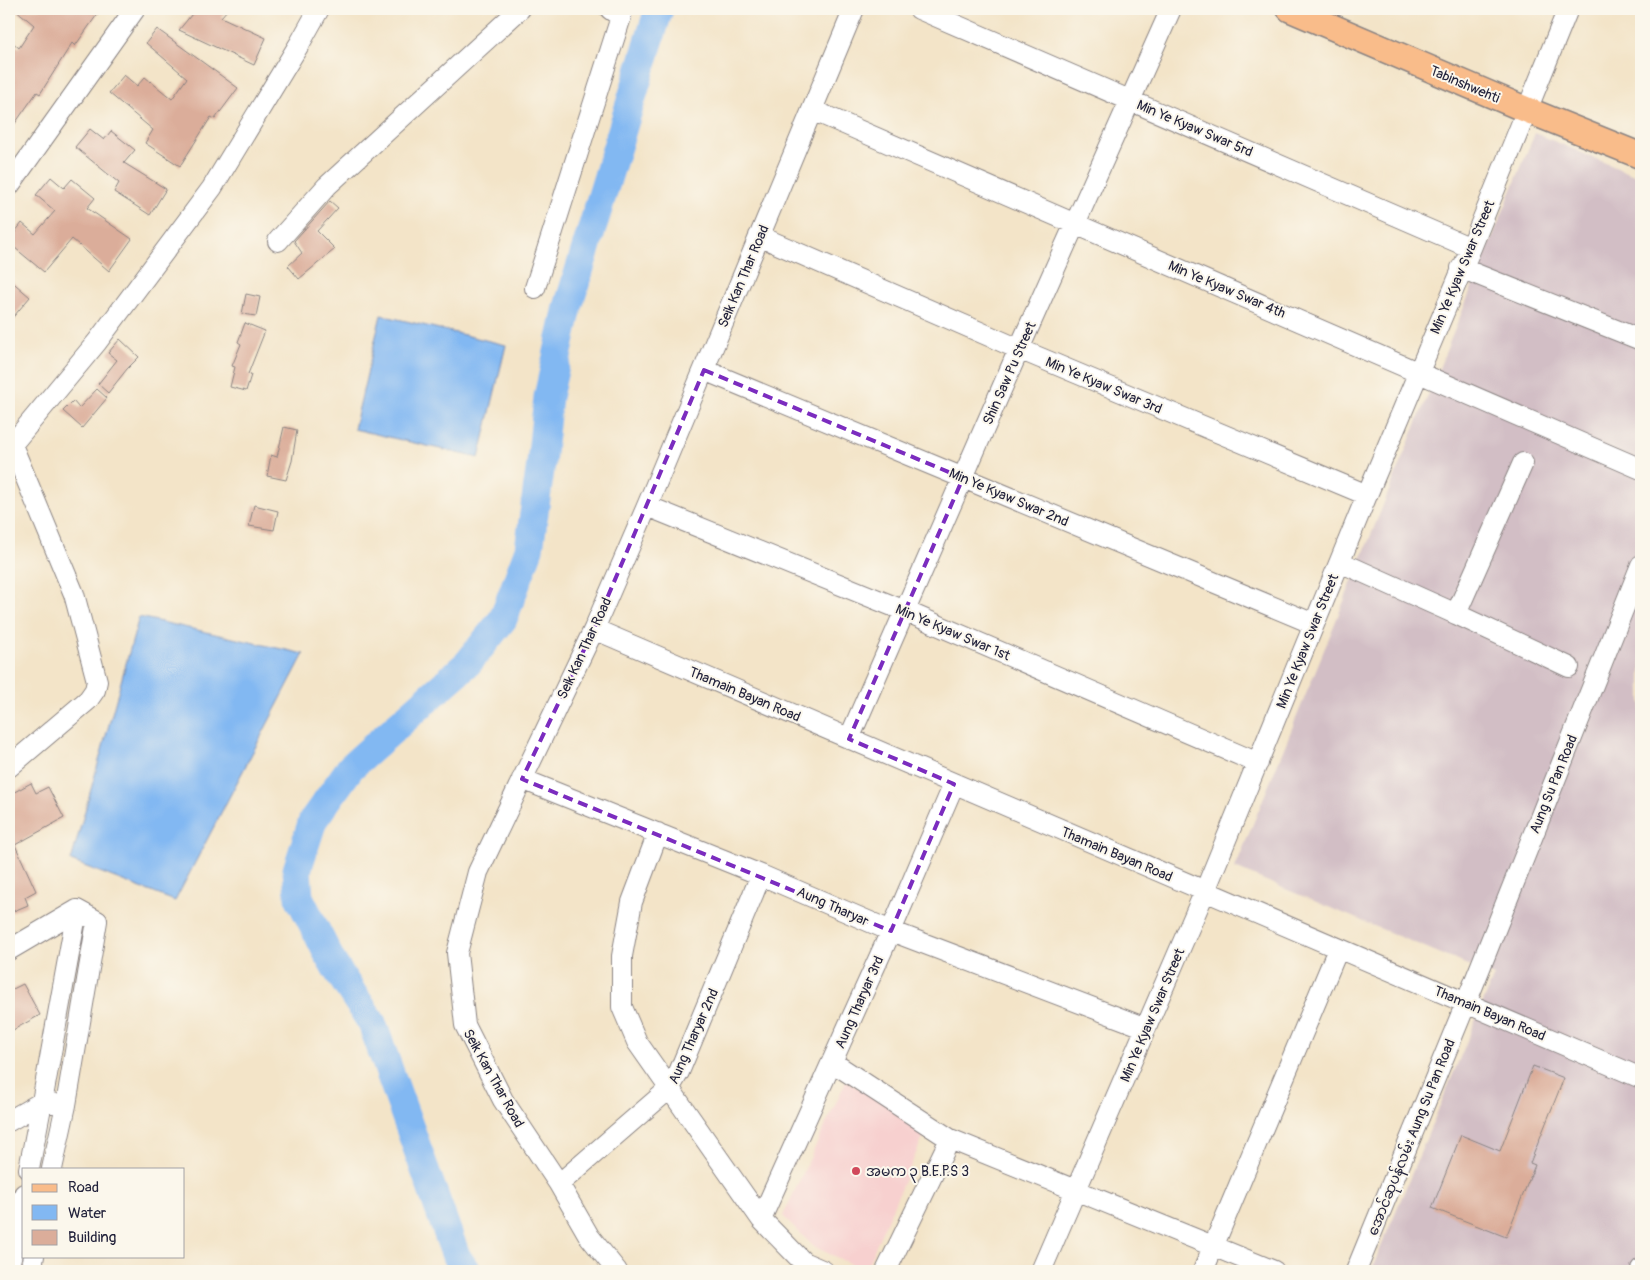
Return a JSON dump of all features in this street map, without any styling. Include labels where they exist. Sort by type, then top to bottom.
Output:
[{"type":"main road","name":"Tabinshwehti","points":[[1290,9],[1527,110],[1641,156]]},
{"type":"street","points":[[9,186],[135,9]]},
{"type":"street","points":[[9,767],[88,700],[95,690],[97,681],[74,594],[15,470],[10,445],[97,342],[212,188],[320,9]]},
{"type":"street","points":[[278,241],[327,186],[520,9]]},
{"type":"street","points":[[536,288],[621,17],[610,9]]},
{"type":"street","name":"Seik Kan Thar Road","points":[[617,1271],[589,1236],[559,1184],[503,1100],[464,1025],[457,953],[478,872],[594,629],[854,9]]},
{"type":"street","name":"Min Ye Kyaw Swar 5rd","points":[[919,9],[1470,248]]},
{"type":"street","name":"Shin Saw Pu Street","points":[[849,739],[1019,349],[1171,9]]},
{"type":"street","name":"Min Ye Kyaw Swar Street","points":[[1041,1271],[1205,891],[1568,9]]},
{"type":"street","name":"Min Ye Kyaw Swar 4th","points":[[812,110],[1641,469]]},
{"type":"street","name":"Min Ye Kyaw Swar 3rd","points":[[759,236],[1019,349],[1367,495]]},
{"type":"street","points":[[1461,268],[1641,340]]},
{"type":"street","name":"Min Ye Kyaw Swar 2nd","points":[[704,370],[1314,624]]},
{"type":"street","points":[[1456,614],[1523,463]]},
{"type":"street","name":"Min Ye Kyaw Swar 1st","points":[[647,506],[906,611],[1258,763]]},
{"type":"street","points":[[1340,562],[1569,667]]},
{"type":"street","name":"Aung Su Pan Road","points":[[1466,1003],[1641,565]]},
{"type":"street","name":"Thamain Bayan Road","points":[[594,629],[1641,1078]]},
{"type":"street","name":"Aung Tharyar","points":[[522,778],[761,875],[891,932],[1146,1028]]},
{"type":"street","name":"Aung Tharyar 3rd","points":[[760,1219],[891,932],[954,784]]},
{"type":"street","points":[[658,833],[632,902],[622,956],[622,1007],[637,1042],[760,1219],[803,1262],[824,1271]]},
{"type":"street","name":"Aung Tharyar 2nd","points":[[559,1184],[669,1089],[679,1072],[761,875]]},
{"type":"street","points":[[9,950],[77,910]]},
{"type":"street","points":[[29,1168],[77,910]]},
{"type":"street","points":[[52,1168],[66,1105],[97,921],[77,910]]},
{"type":"street","points":[[1203,1271],[1338,949]]},
{"type":"street","name":"အောင်ဆုပန်လမ်း Aung Su Pan Road","points":[[1356,1271],[1466,1003]]},
{"type":"street","points":[[832,1062],[950,1139],[1274,1271]]},
{"type":"street","points":[[9,1120],[42,1102],[66,1105]]},
{"type":"street","points":[[886,1271],[950,1139]]},
{"type":"street","points":[[9,1267],[22,1204]]},
{"type":"street","points":[[31,1271],[34,1258]]},
{"type":"highlighted area","points":[[704,370],[963,478],[849,739],[954,784],[891,931],[522,779],[594,629]]},
{"type":"shaded area","points":[[1535,133],[1641,178],[1641,1271],[1371,1271],[1494,976],[1235,868]]},
{"type":"shaded area","name":"အမက ၃ B.E.P.S 3","points":[[846,1081],[928,1126],[865,1271],[813,1246],[783,1216]]},
{"type":"water","points":[[381,315],[506,345],[479,458],[354,429]]},
{"type":"water","points":[[139,617],[304,654],[175,901],[71,861]]},
{"type":"building","points":[[15,9],[101,9],[75,46],[72,43],[40,94],[37,92],[9,132],[9,39],[19,48],[34,25]]},
{"type":"building","points":[[196,9],[228,9],[221,17],[266,38],[254,65],[179,30]]},
{"type":"building","points":[[157,29],[238,88],[215,119],[211,117],[180,166],[145,143],[153,130],[109,93],[124,75],[137,86],[145,77],[172,99],[187,78],[146,43]]},
{"type":"building","points":[[90,129],[104,140],[111,131],[135,150],[124,163],[166,189],[150,215],[114,192],[119,183],[75,147]]},
{"type":"building","points":[[51,177],[64,188],[72,179],[95,198],[87,208],[132,239],[109,271],[72,239],[44,272],[9,243],[9,240],[22,223],[35,234],[55,211],[36,195]]},
{"type":"building","points":[[330,201],[338,208],[317,231],[335,249],[299,279],[288,266],[302,253],[294,241]]},
{"type":"building","points":[[9,279],[30,297],[9,322]]},
{"type":"building","points":[[246,294],[260,297],[256,316],[242,314]]},
{"type":"building","points":[[245,323],[265,331],[248,374],[251,375],[246,391],[230,387],[235,367],[232,366],[241,344],[238,342]]},
{"type":"building","points":[[120,339],[139,357],[108,393],[98,384],[117,360],[108,353]]},
{"type":"building","points":[[97,389],[107,398],[82,428],[63,411],[73,401],[79,408]]},
{"type":"building","points":[[284,427],[297,430],[292,461],[286,480],[267,476],[271,455],[277,457]]},
{"type":"building","points":[[254,505],[278,511],[274,530],[249,526]]},
{"type":"building","points":[[31,783],[36,793],[48,787],[64,818],[15,845],[36,891],[25,897],[28,905],[9,913],[9,795]]},
{"type":"building","points":[[23,984],[40,1015],[13,1030],[9,1023],[9,991]]},
{"type":"building","points":[[1533,1066],[1564,1078],[1530,1163],[1535,1165],[1506,1237],[1432,1208],[1461,1135],[1500,1151]]},
{"type":"waterway","points":[[466,1271],[456,1256],[372,1023],[332,962],[299,897],[297,870],[313,820],[351,767],[468,663],[503,619],[529,549],[548,397],[568,307],[659,9]]},
{"type":"place","name":"အမက ၃ B.E.P.S 3","points":[[856,1171]]}]
